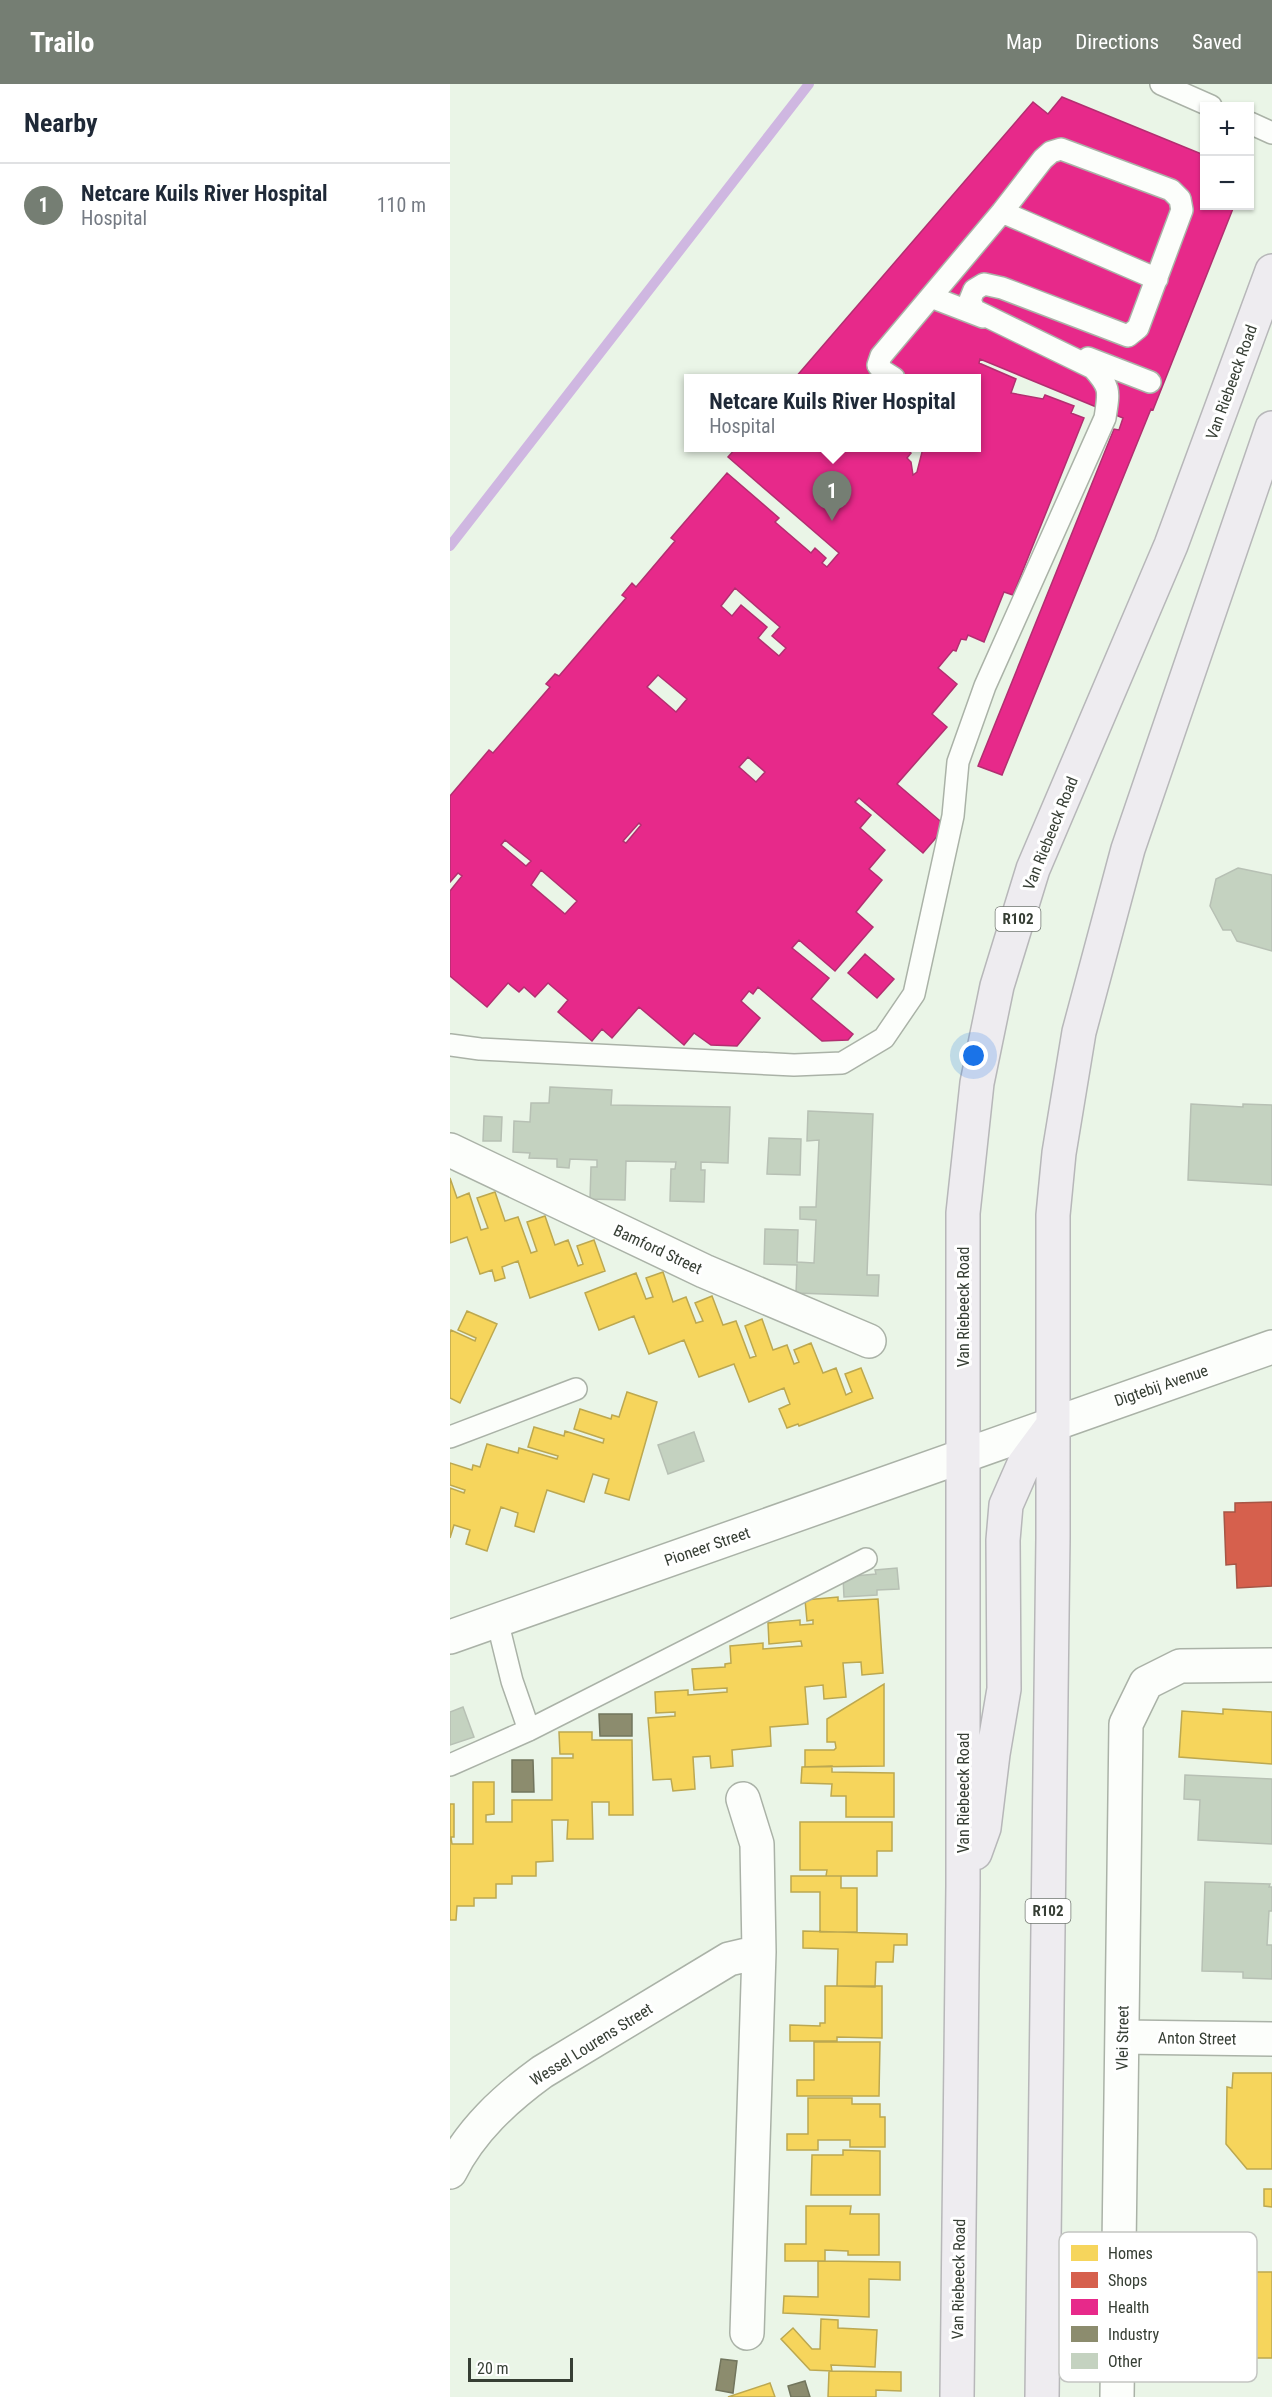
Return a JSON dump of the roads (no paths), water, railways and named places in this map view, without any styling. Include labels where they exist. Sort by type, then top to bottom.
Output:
[{"type":"main road","name":"Van Riebeeck Road","points":[[957,2397],[963,1886],[963,1213],[976,1083],[997,986],[1033,869],[1171,545],[1272,271]]},
{"type":"main road","name":"R102","points":[[1042,2397],[1053,1538],[1053,1215],[1065,1113],[1079,1032],[1128,849],[1272,428]]},
{"type":"main road","points":[[963,1886],[984,1828],[1004,1689],[1003,1540],[1006,1505],[1024,1464],[1052,1426]]},
{"type":"street","name":"Bamford Street","points":[[450,1150],[705,1271],[869,1341]]},
{"type":"street","name":"Digtebij Avenue","points":[[964,1456],[1052,1426],[1093,1408],[1272,1347]]},
{"type":"street","name":"Pioneer Street","points":[[450,1636],[964,1456]]},
{"type":"street","name":"Vlei Street","points":[[1119,2232],[1126,1724],[1146,1683],[1180,1666],[1272,1665]]},
{"type":"street","points":[[743,1799],[757,1844],[759,1952],[747,2334]]},
{"type":"street","name":"Wessel Lourens Street","points":[[450,2172],[469,2141],[490,2115],[542,2072],[729,1959],[759,1952]]},
{"type":"street","name":"Anton Street","points":[[1122,2037],[1272,2039]]},
{"type":"street","name":"Vlei Street","points":[[1117,2382],[1117,2397]]},
{"type":"lane","points":[[1161,84],[1202,102]]},
{"type":"lane","points":[[1254,125],[1272,133]]},
{"type":"lane","points":[[450,1045],[480,1049],[794,1065],[842,1063],[884,1038],[914,994],[952,816],[958,762],[986,686],[1105,418],[1109,393],[1104,380],[1093,368],[974,310],[970,300],[974,290],[984,284],[1002,288],[1128,336],[1138,328],[1157,279],[1182,210],[1180,199],[1171,190],[1061,149],[1051,152],[881,356],[878,365],[888,374]]},
{"type":"lane","points":[[1002,212],[1157,279]]},
{"type":"lane","points":[[931,297],[1150,382]]},
{"type":"lane","points":[[450,1437],[576,1389]]},
{"type":"lane","points":[[450,1765],[529,1730],[866,1559]]},
{"type":"lane","points":[[497,1620],[512,1681],[529,1730]]},
{"type":"waterway","points":[[450,546],[809,84]]},
{"type":"place","name":"Netcare Kuils River Hospital","points":[[832,521]]}]
